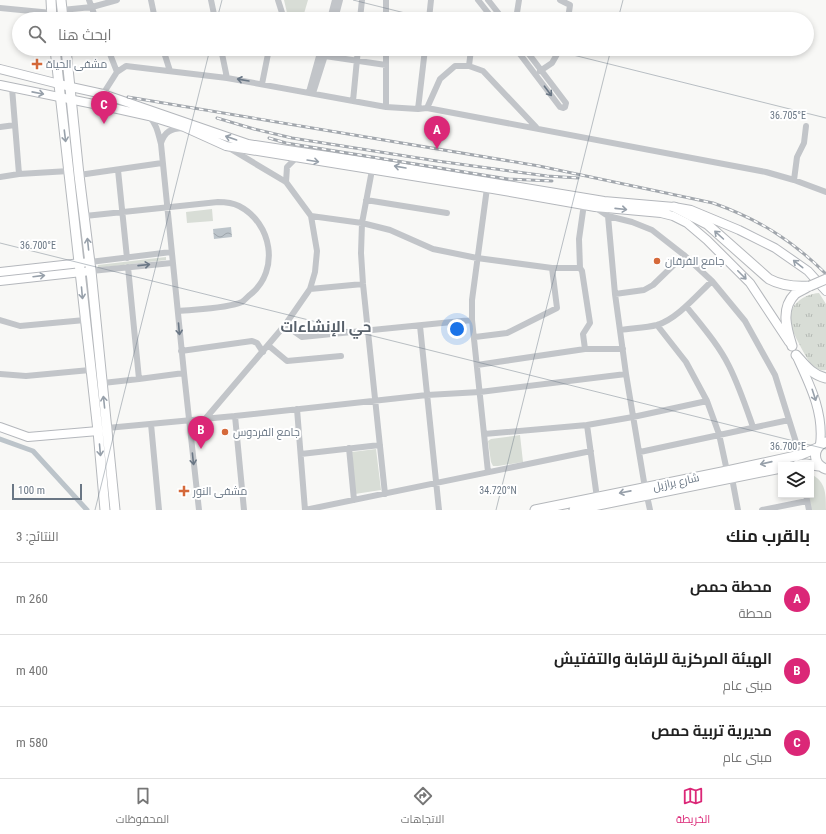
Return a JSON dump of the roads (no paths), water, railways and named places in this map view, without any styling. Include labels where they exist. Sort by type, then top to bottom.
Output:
[{"type":"highway","points":[[51,0],[52,12]]},
{"type":"highway","points":[[61,0],[63,12]]},
{"type":"highway","points":[[56,56],[98,431],[105,510]]},
{"type":"highway","points":[[67,56],[115,510]]},
{"type":"highway","points":[[674,207],[707,224],[769,279],[780,284],[810,286]]},
{"type":"highway","points":[[826,279],[795,295],[786,311],[786,319],[787,328],[794,351],[811,371],[818,376],[826,378]]},
{"type":"highway","points":[[821,445],[815,458],[824,468]]},
{"type":"highway","name":"شارع برازيل","points":[[729,475],[800,455],[821,445]]},
{"type":"highway","points":[[814,466],[824,468]]},
{"type":"highway","name":"شارع برازيل","points":[[574,510],[646,492],[729,475],[778,468]]},
{"type":"highway","name":"شارع برازيل","points":[[535,510],[600,504]]},
{"type":"main road","points":[[0,69],[103,94],[248,144],[604,201],[674,207],[691,210],[739,230],[775,248],[808,271],[826,290]]},
{"type":"main road","points":[[0,85],[149,116],[184,128],[226,146],[595,207],[661,213],[674,216],[687,223],[707,240],[750,283],[794,351],[813,391],[820,415],[821,445]]},
{"type":"main road","points":[[0,272],[90,266]]},
{"type":"main road","points":[[0,281],[80,267]]},
{"type":"main road","points":[[0,427],[28,437],[98,431]]},
{"type":"street","points":[[0,0],[0,8],[26,12]]},
{"type":"street","points":[[89,0],[94,12]]},
{"type":"street","points":[[71,12],[117,0]]},
{"type":"street","points":[[151,0],[154,12]]},
{"type":"street","points":[[211,0],[214,12]]},
{"type":"street","points":[[278,0],[282,12]]},
{"type":"street","points":[[332,12],[335,0]]},
{"type":"street","points":[[337,12],[340,0]]},
{"type":"street","points":[[361,12],[362,0]]},
{"type":"street","points":[[386,0],[386,12]]},
{"type":"street","points":[[430,12],[431,0]]},
{"type":"street","points":[[478,0],[487,12]]},
{"type":"street","points":[[488,0],[497,12]]},
{"type":"street","points":[[517,12],[519,0]]},
{"type":"street","points":[[560,0],[570,5],[569,12]]},
{"type":"street","points":[[111,56],[117,72]]},
{"type":"street","points":[[165,56],[170,71]]},
{"type":"street","points":[[222,56],[227,78]]},
{"type":"street","points":[[262,84],[268,56]]},
{"type":"street","points":[[311,92],[320,56]]},
{"type":"street","points":[[311,92],[325,56],[386,65]]},
{"type":"street","points":[[353,101],[357,56]]},
{"type":"street","points":[[386,56],[386,107]]},
{"type":"street","points":[[418,109],[424,56]]},
{"type":"street","points":[[469,66],[470,56]]},
{"type":"street","points":[[521,56],[560,107],[564,108],[566,103],[531,56]]},
{"type":"street","points":[[535,74],[552,63],[556,56]]},
{"type":"street","points":[[103,94],[117,72],[126,66],[227,78],[311,92],[386,107],[418,109],[427,108],[536,128],[766,172],[794,180],[826,192]]},
{"type":"street","points":[[427,108],[440,79],[455,66],[469,66],[483,71],[536,128]]},
{"type":"street","points":[[12,88],[19,174]]},
{"type":"street","points":[[149,116],[155,122],[161,144],[181,350],[199,510]]},
{"type":"street","points":[[0,128],[15,125]]},
{"type":"street","points":[[794,180],[797,157],[804,143],[806,126]]},
{"type":"street","points":[[161,144],[166,132],[172,129],[184,128]]},
{"type":"street","points":[[206,418],[285,325],[310,289],[315,272],[318,251],[311,216],[286,182],[226,146]]},
{"type":"street","points":[[286,182],[287,166],[296,158]]},
{"type":"street","points":[[79,175],[162,163]]},
{"type":"street","points":[[118,170],[127,258]]},
{"type":"street","points":[[372,170],[362,223],[361,253],[385,494]]},
{"type":"street","points":[[0,177],[19,174],[69,171]]},
{"type":"street","points":[[487,188],[472,300],[472,320],[488,472]]},
{"type":"street","points":[[366,200],[446,213]]},
{"type":"street","points":[[85,216],[167,206],[227,202],[247,211],[255,219],[267,239],[270,248],[270,258],[263,281],[256,290],[242,302],[228,306],[178,311]]},
{"type":"street","points":[[595,207],[608,216],[632,222],[652,230],[684,255],[712,281],[745,321],[775,375],[800,455]]},
{"type":"street","points":[[582,211],[579,239],[580,268],[583,276],[590,323],[583,334],[585,349]]},
{"type":"street","points":[[311,216],[362,223],[390,230],[433,249],[477,258],[552,268],[580,268]]},
{"type":"street","points":[[608,216],[615,294],[626,374],[650,510]]},
{"type":"street","points":[[90,266],[127,258],[171,252]]},
{"type":"street","points":[[615,294],[644,290],[653,285],[684,255]]},
{"type":"street","points":[[90,266],[128,267],[172,263]]},
{"type":"street","points":[[128,267],[139,379]]},
{"type":"street","points":[[474,337],[507,333],[558,308],[552,268]]},
{"type":"street","points":[[620,330],[657,325],[667,320],[686,306],[712,281]]},
{"type":"street","points":[[310,289],[363,284]]},
{"type":"street","points":[[686,306],[710,336],[729,366],[743,398],[753,427]]},
{"type":"street","points":[[0,320],[20,326],[85,320]]},
{"type":"street","points":[[285,325],[302,338],[472,320]]},
{"type":"street","points":[[657,325],[686,362],[707,401],[719,434],[738,510]]},
{"type":"street","points":[[420,326],[439,510]]},
{"type":"street","points":[[181,350],[252,341],[257,343],[263,352]]},
{"type":"street","points":[[268,346],[287,361],[341,356]]},
{"type":"street","points":[[477,365],[585,349],[623,349]]},
{"type":"street","points":[[0,374],[26,376],[90,370]]},
{"type":"street","points":[[102,383],[184,373]]},
{"type":"street","points":[[107,428],[427,395],[480,392],[626,374]]},
{"type":"street","points":[[484,434],[587,425],[634,417],[707,401]]},
{"type":"street","points":[[297,409],[305,510],[590,451]]},
{"type":"street","points":[[235,416],[244,510]]},
{"type":"street","points":[[640,452],[789,420]]},
{"type":"street","points":[[151,424],[159,510]]},
{"type":"street","points":[[587,425],[590,451],[600,504]]},
{"type":"street","points":[[300,454],[380,445]]},
{"type":"street","points":[[349,448],[354,500]]},
{"type":"street","points":[[762,510],[806,498],[809,510]]},
{"type":"water","points":[[231,227],[232,237],[214,239],[213,229]]},
{"type":"waterway","points":[[0,439],[33,451],[87,510]]},
{"type":"railway","points":[[128,97],[539,166],[713,203],[745,216],[774,232],[800,251],[826,274]]},
{"type":"railway","points":[[217,118],[292,138],[437,161],[547,176],[578,178]]},
{"type":"railway","points":[[269,138],[286,143],[508,179],[552,181]]},
{"type":"place","name":"مشفى الحياة","points":[[37,64]]},
{"type":"place","name":"مديرية تربية حمص","points":[[104,124]]},
{"type":"place","name":"محطة حمص","points":[[437,149]]},
{"type":"place","name":"جامع الفرقان","points":[[657,261]]},
{"type":"place","name":"جامع الفردوس","points":[[225,432]]},
{"type":"place","name":"الهيئة المركزية للرقابة والتفتيش","points":[[201,449]]},
{"type":"place","name":"مشفى النور","points":[[184,491]]},
{"type":"district","name":"حي الإنشاءات","points":[[326,327]]}]
